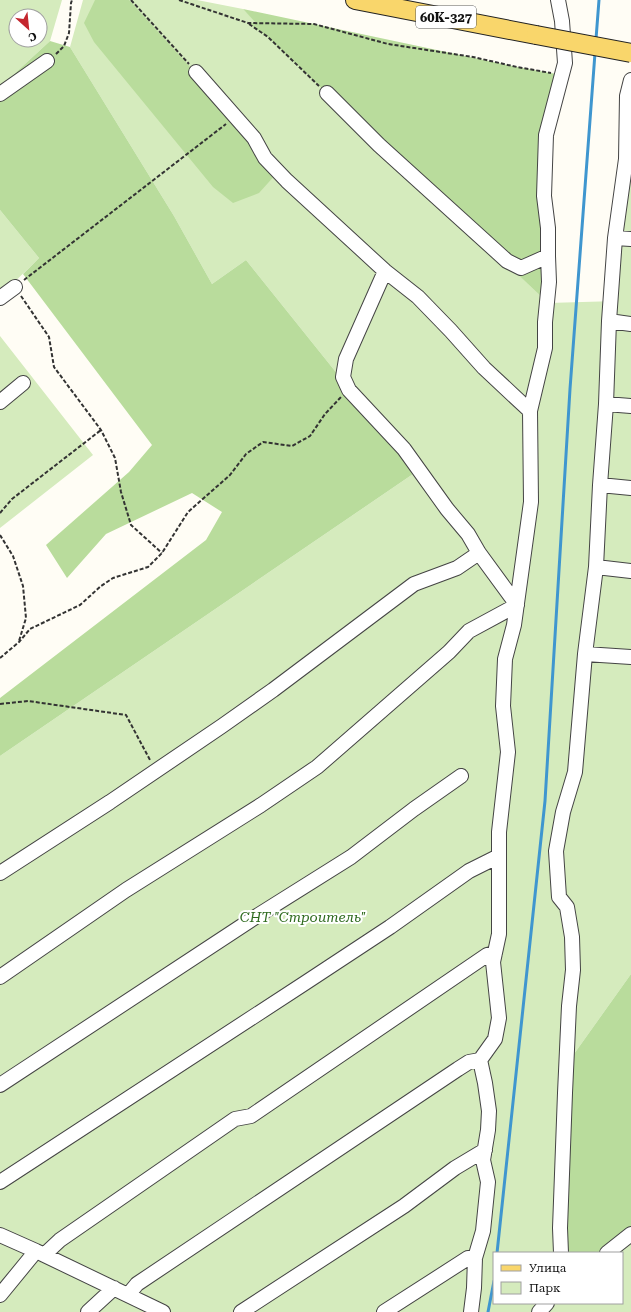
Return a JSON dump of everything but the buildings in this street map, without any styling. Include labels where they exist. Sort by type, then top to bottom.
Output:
[{"type":"main road","name":"60К-327","points":[[355,0],[631,53]]},
{"type":"lane","points":[[128,1295],[137,1284],[445,1078],[469,1062],[480,1060],[495,1039],[499,1018],[493,962],[499,934],[499,832],[508,752],[503,706],[505,659],[514,625],[532,502],[530,412],[545,348],[550,282],[548,228],[544,196],[546,135],[565,63],[562,21],[558,0]]},
{"type":"lane","points":[[0,94],[47,61]]},
{"type":"lane","points":[[196,72],[254,138],[265,158],[287,182],[385,271],[418,297],[484,368],[530,412]]},
{"type":"lane","points":[[561,1252],[560,1228],[565,1101],[573,970],[572,937],[568,907],[559,897],[556,851],[563,812],[575,772],[577,734],[585,654],[596,567],[606,404],[608,321],[615,238],[628,159],[627,96],[631,80]]},
{"type":"lane","points":[[327,94],[379,145],[507,261],[521,268],[548,256]]},
{"type":"lane","points":[[615,238],[631,239]]},
{"type":"lane","points":[[385,271],[346,359],[343,377],[349,390],[404,449],[447,509],[468,534],[479,553],[516,605]]},
{"type":"lane","points":[[0,298],[15,286]]},
{"type":"lane","points":[[608,321],[631,324]]},
{"type":"lane","points":[[0,402],[24,383]]},
{"type":"lane","points":[[606,404],[631,406]]},
{"type":"lane","points":[[600,485],[631,488]]},
{"type":"lane","points":[[0,872],[156,771],[273,690],[414,584],[458,568],[479,553]]},
{"type":"lane","points":[[596,567],[631,571]]},
{"type":"lane","points":[[0,977],[126,890],[261,805],[318,767],[449,652],[469,631],[516,605]]},
{"type":"lane","points":[[585,654],[631,657]]},
{"type":"lane","points":[[0,1085],[243,924],[350,857],[461,776]]},
{"type":"lane","points":[[0,1182],[390,927],[469,871],[499,856]]},
{"type":"lane","points":[[0,1295],[40,1253],[234,1119],[251,1116],[487,955],[495,953]]},
{"type":"lane","points":[[470,1312],[474,1288],[475,1258],[483,1230],[487,1204],[488,1182],[483,1160],[488,1111],[485,1083],[480,1060]]},
{"type":"lane","points":[[241,1312],[404,1206],[455,1168],[485,1150]]},
{"type":"lane","points":[[608,1252],[631,1234]]},
{"type":"lane","points":[[0,1235],[163,1312]]},
{"type":"lane","points":[[384,1312],[468,1258],[475,1258]]},
{"type":"lane","points":[[88,1312],[114,1288]]},
{"type":"lane","points":[[539,1312],[546,1304]]},
{"type":"path","points":[[47,61],[64,46],[69,33],[72,0]]},
{"type":"path","points":[[131,0],[196,72]]},
{"type":"path","points":[[179,0],[248,23],[268,37],[327,94]]},
{"type":"path","points":[[248,23],[314,24],[388,44],[473,57],[562,76]]},
{"type":"path","points":[[162,554],[131,525],[121,492],[115,458],[101,430],[54,367],[48,337],[15,286],[235,116]]},
{"type":"path","points":[[0,658],[19,642],[30,629],[80,605],[101,586],[114,578],[148,567],[162,554],[188,512],[230,475],[246,454],[263,442],[292,446],[310,436],[325,414],[349,390]]},
{"type":"path","points":[[0,513],[12,499],[101,430]]},
{"type":"path","points":[[0,535],[13,556],[23,586],[26,618],[19,642]]},
{"type":"path","points":[[0,704],[28,701],[126,715],[156,771]]},
{"type":"green space","points":[[0,0],[62,0],[50,41],[48,43],[48,8],[8,8],[8,48],[42,48],[0,87]]},
{"type":"green space","name":"СНТ \"Строитель\"","points":[[83,0],[197,0],[243,9],[548,303],[617,301],[631,135],[631,974],[569,1061],[557,1252],[493,1252],[493,1304],[623,1304],[623,1252],[612,1252],[631,1236],[631,1312],[0,1312],[0,756],[416,472],[246,260],[212,284],[174,216],[70,47]]},
{"type":"green space","points":[[95,0],[129,0],[253,136],[277,173],[259,193],[233,203],[213,187],[94,42],[84,23]]},
{"type":"green space","points":[[243,9],[517,67],[562,75],[551,119],[548,303],[268,37],[248,23],[256,23]]},
{"type":"green space","points":[[50,41],[70,47],[174,216],[212,284],[246,260],[416,472],[0,756],[0,698],[206,540],[222,512],[192,493],[106,534],[67,578],[46,545],[129,472],[152,445],[23,274],[39,258],[0,210],[0,87],[42,48],[48,48],[48,43]]},
{"type":"green space","points":[[0,210],[39,258],[0,296]]},
{"type":"green space","points":[[0,336],[93,455],[0,528]]},
{"type":"green space","points":[[631,974],[631,1236],[612,1252],[557,1252],[569,1061]]},
{"type":"waterway","points":[[596,39],[599,0]]},
{"type":"waterway","points":[[497,1252],[545,801],[570,389],[595,53]]},
{"type":"waterway","points":[[488,1312],[493,1286]]}]
